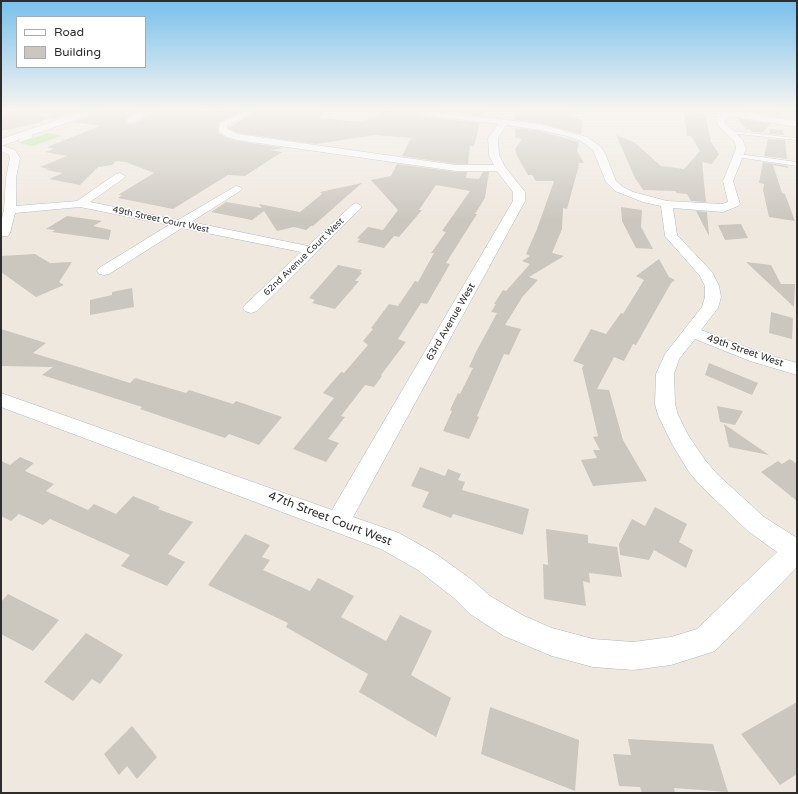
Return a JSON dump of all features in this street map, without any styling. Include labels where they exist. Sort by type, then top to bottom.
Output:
[{"type":"street","points":[[300,146],[456,168],[500,168]]},
{"type":"street","name":"63rd Avenue West","points":[[338,521],[519,201],[519,192],[500,168],[494,155],[493,146]]},
{"type":"street","points":[[594,146],[600,153],[611,182],[619,189],[637,197],[667,204],[723,208],[733,205],[733,199],[728,186],[728,181],[741,146]]},
{"type":"street","points":[[362,155],[372,147]]},
{"type":"street","points":[[1,148],[8,150],[14,155],[6,179],[10,210],[4,233]]},
{"type":"street","points":[[80,204],[120,176]]},
{"type":"street","points":[[104,272],[236,188]]},
{"type":"street","name":"49th Street Court West","points":[[10,210],[80,204],[310,250]]},
{"type":"street","points":[[667,204],[671,236],[703,270],[712,286],[713,297],[710,308],[671,358],[664,378],[665,404],[668,415],[679,439],[697,466],[723,494],[756,524],[797,552]]},
{"type":"street","name":"62nd Avenue Court West","points":[[252,308],[310,250],[356,207]]},
{"type":"street","name":"49th Street West","points":[[692,332],[756,357],[797,369]]},
{"type":"street","name":"47th Street Court West","points":[[1,400],[390,541],[427,562],[463,589],[480,605],[514,626],[552,642],[586,651],[633,656],[671,652],[705,640],[797,552]]},
{"type":"lane","points":[[738,156],[797,164]]},
{"type":"building","points":[[271,146],[284,148],[270,150],[282,152],[245,176],[228,175],[173,209],[118,198],[122,195],[118,195],[154,173],[126,162],[116,161],[112,165],[98,167],[80,185],[49,179],[63,173],[46,170],[49,169],[40,167],[67,156],[45,152],[54,149],[47,147]]},
{"type":"building","points":[[407,146],[470,146],[468,164],[456,164],[402,156]]},
{"type":"building","points":[[517,146],[578,146],[577,151],[584,163],[578,163],[579,165],[567,209],[563,208],[562,229],[552,253],[564,256],[529,277],[538,280],[523,296],[505,325],[521,329],[509,355],[504,354],[477,416],[479,417],[469,439],[443,431],[458,393],[460,394],[473,368],[469,367],[497,313],[491,312],[496,304],[494,304],[503,290],[506,291],[530,264],[522,261],[530,256],[526,254],[537,229],[554,181],[536,181],[532,175],[528,175],[517,156],[515,149]]},
{"type":"building","points":[[621,146],[639,146],[661,166],[684,169],[700,151],[697,146],[714,146],[719,154],[712,164],[702,162],[706,202],[691,201],[687,194],[677,193],[675,191],[643,190],[635,178]]},
{"type":"building","points":[[766,146],[786,146],[787,159],[764,156]]},
{"type":"building","points":[[763,162],[788,166],[788,168],[773,165],[782,193],[785,194],[795,221],[769,217],[763,190],[764,184],[759,183]]},
{"type":"building","points":[[397,164],[456,172],[467,172],[466,178],[479,179],[483,172],[489,172],[485,198],[475,214],[477,214],[446,263],[450,264],[427,304],[421,303],[398,339],[406,342],[381,375],[382,376],[374,387],[365,385],[341,416],[345,417],[328,439],[339,443],[326,462],[293,449],[334,398],[323,393],[341,372],[344,373],[368,345],[363,341],[373,329],[371,328],[389,304],[398,306],[415,281],[418,282],[434,253],[431,253],[446,232],[442,231],[470,191],[436,185],[419,210],[422,210],[399,237],[394,236],[384,248],[357,242],[360,239],[357,238],[368,227],[383,230],[398,210],[371,180],[391,176]]},
{"type":"building","points":[[362,183],[313,226],[306,230],[294,227],[277,231],[264,211],[252,220],[211,212],[226,202],[262,208],[259,204],[300,212],[322,194],[320,192]]},
{"type":"building","points":[[621,207],[642,210],[641,227],[653,249],[636,248],[622,221]]},
{"type":"building","points":[[696,211],[707,212],[709,236]]},
{"type":"building","points":[[67,216],[102,221],[93,226],[111,230],[109,240],[52,232],[55,230],[46,229]]},
{"type":"building","points":[[741,224],[748,238],[725,240],[718,225]]},
{"type":"building","points":[[35,254],[50,263],[72,262],[59,282],[64,285],[36,297],[1,272],[1,256]]},
{"type":"building","points":[[659,259],[669,277],[675,280],[671,283],[636,345],[633,344],[624,361],[614,357],[597,389],[609,390],[623,440],[647,481],[593,486],[581,460],[597,458],[593,450],[600,450],[593,437],[598,436],[582,368],[584,365],[573,361],[591,329],[606,334],[621,313],[623,314],[644,280],[636,276]]},
{"type":"building","points":[[746,262],[771,265],[781,284],[795,284],[794,307]]},
{"type":"building","points":[[338,265],[362,270],[360,272],[362,273],[355,281],[359,281],[335,309],[312,303],[315,300],[309,298]]},
{"type":"building","points":[[132,288],[134,307],[90,315],[90,300],[112,295],[112,292]]},
{"type":"building","points":[[771,312],[793,318],[792,339],[769,333]]},
{"type":"building","points":[[1,329],[46,343],[33,353],[130,383],[135,378],[186,393],[189,390],[233,404],[236,401],[282,417],[259,445],[229,434],[225,438],[140,409],[142,407],[42,375],[53,367],[1,366]]},
{"type":"building","points":[[709,363],[758,383],[752,395],[705,375]]},
{"type":"building","points":[[717,406],[743,411],[735,425],[720,422]]},
{"type":"building","points":[[724,424],[769,455],[729,447]]},
{"type":"building","points":[[20,457],[34,463],[25,471],[54,484],[46,491],[88,510],[94,504],[116,514],[133,496],[160,507],[158,509],[193,522],[168,554],[185,562],[167,586],[121,566],[130,555],[50,519],[43,525],[19,514],[11,521],[1,516],[1,461],[10,465]]},
{"type":"building","points":[[790,459],[797,464],[797,501],[761,472],[778,461],[782,464]]},
{"type":"building","points":[[420,467],[445,476],[448,469],[461,474],[458,480],[465,482],[462,490],[529,509],[523,535],[453,514],[451,518],[422,507],[429,492],[411,486]]},
{"type":"building","points":[[655,507],[687,524],[679,542],[693,550],[686,568],[654,550],[649,560],[620,555],[619,544],[632,519],[645,526]]},
{"type":"building","points":[[546,529],[588,535],[588,543],[617,547],[622,577],[589,573],[590,583],[583,581],[586,606],[544,599],[543,564],[548,565]]},
{"type":"building","points":[[245,534],[270,545],[262,557],[270,560],[263,570],[310,591],[318,578],[354,596],[341,617],[386,641],[400,615],[432,631],[411,675],[451,698],[436,737],[359,692],[368,674],[286,627],[288,623],[208,585]]},
{"type":"building","points":[[8,594],[59,620],[33,651],[1,634],[1,602]]},
{"type":"building","points":[[86,633],[123,655],[100,684],[92,679],[73,701],[44,682]]},
{"type":"building","points":[[797,702],[797,774],[780,785],[741,734]]},
{"type":"building","points":[[490,707],[579,740],[575,791],[481,754]]},
{"type":"building","points":[[132,726],[157,757],[137,779],[127,766],[119,775],[104,754]]},
{"type":"building","points":[[628,739],[713,744],[728,792],[674,788],[675,793],[642,793],[640,787],[619,786],[613,754],[631,755]]}]
